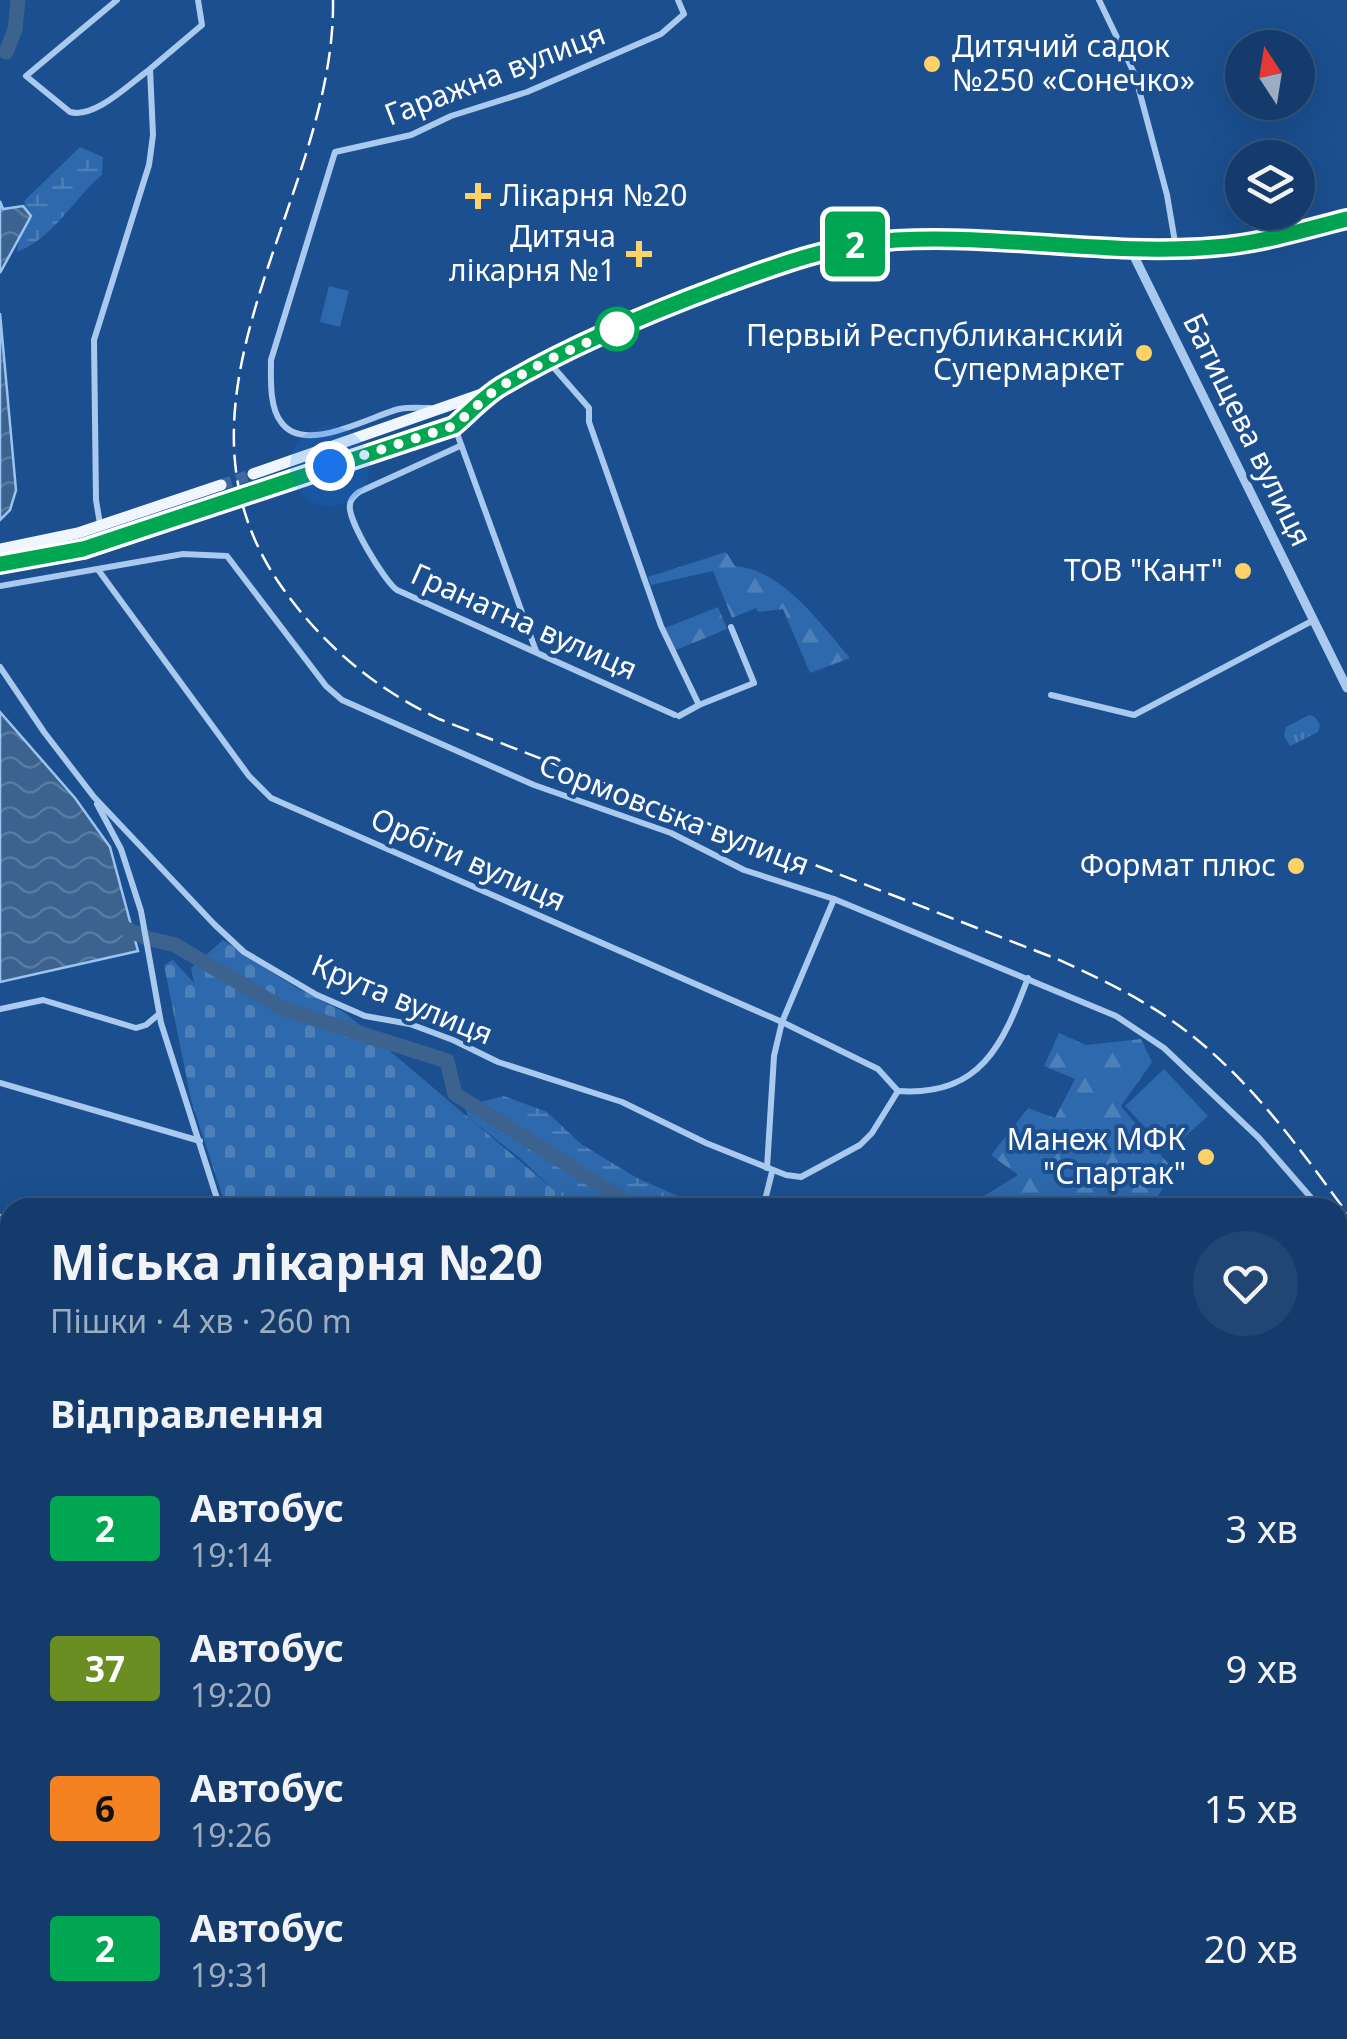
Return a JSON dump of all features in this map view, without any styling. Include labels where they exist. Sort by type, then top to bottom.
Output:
[{"type":"main road","points":[[253,474],[496,389],[548,360],[702,293],[819,252],[857,243],[980,239],[1176,248],[1244,244],[1347,219]]},
{"type":"main road","points":[[259,490],[454,426],[496,389]]},
{"type":"main road","points":[[437,431],[451,420],[447,408]]},
{"type":"main road","points":[[0,549],[43,542],[221,485]]},
{"type":"main road","points":[[0,564],[83,549],[226,500]]},
{"type":"street","points":[[117,0],[26,76],[70,112],[92,110],[150,69],[202,25],[198,0]]},
{"type":"street","name":"Гаражна вулиця","points":[[447,408],[403,408],[316,436],[299,436],[281,422],[272,394],[271,360],[335,152],[411,135],[451,116],[527,92],[661,34],[684,14],[678,0]]},
{"type":"street","points":[[1099,0],[1135,75],[1168,195],[1176,248]]},
{"type":"street","points":[[100,525],[96,500],[94,340],[150,165],[150,69]]},
{"type":"street","name":"Батищева вулиця","points":[[1130,248],[1347,688]]},
{"type":"street","points":[[548,360],[589,408],[589,422],[662,626],[699,705],[754,683],[731,627]]},
{"type":"street","points":[[454,426],[537,652]]},
{"type":"street","name":"Гранатна вулиця","points":[[460,446],[359,492],[350,505],[382,575],[392,587],[677,715],[699,705]]},
{"type":"street","name":"Сормовська вулиця","points":[[0,586],[183,554],[227,556],[326,686],[342,700],[534,785],[671,833],[744,870],[834,899],[1095,1005],[1164,1048],[1259,1138],[1311,1198]]},
{"type":"street","name":"Орбіти вулиця","points":[[99,571],[249,776],[272,798],[782,1022],[878,1070],[898,1090]]},
{"type":"street","points":[[1052,694],[1134,716],[1312,620]]},
{"type":"street","name":"Крута вулиця","points":[[0,666],[94,798],[244,952],[317,995],[365,1016],[410,1024],[498,1062],[622,1102],[706,1143],[786,1175],[801,1176],[817,1170],[860,1145],[872,1133],[898,1090]]},
{"type":"street","points":[[94,798],[122,848],[141,910],[160,1013],[217,1198]]},
{"type":"street","points":[[765,1198],[770,1170],[774,1056],[782,1022],[834,899]]},
{"type":"street","points":[[898,1090],[940,1089],[966,1079],[1006,1036],[1028,978]]},
{"type":"street","points":[[0,1009],[43,1000],[136,1028],[160,1013]]},
{"type":"street","points":[[0,1083],[200,1141]]},
{"type":"green space","points":[[80,147],[103,157],[102,175],[53,228],[17,252],[25,200]]},
{"type":"green space","points":[[329,286],[349,291],[340,327],[320,322]]},
{"type":"green space","points":[[726,552],[735,566],[770,577],[785,588],[850,658],[810,673],[783,609],[758,612],[756,608],[732,618],[713,571],[651,585],[648,577]]},
{"type":"green space","points":[[718,607],[727,629],[676,650],[665,628]]},
{"type":"green space","points":[[1309,715],[1320,725],[1318,732],[1290,746],[1284,736],[1286,727]]},
{"type":"green space","points":[[223,940],[295,987],[344,1012],[563,1198],[223,1198],[191,1100],[164,965],[173,960],[194,983],[191,968]]},
{"type":"green space","points":[[1059,1033],[1086,1045],[1141,1039],[1152,1062],[1121,1106],[1174,1171],[1157,1198],[981,1198],[1018,1175],[991,1155],[1028,1108],[1055,1118],[1075,1079],[1044,1066]]},
{"type":"green space","points":[[1164,1069],[1208,1116],[1168,1152],[1125,1106]]},
{"type":"green space","points":[[504,1096],[547,1112],[581,1144],[637,1178],[683,1198],[562,1198],[468,1117],[465,1106]]},
{"type":"water","points":[[0,201],[3,209],[23,206],[31,216],[0,273]]},
{"type":"water","points":[[0,313],[16,490],[10,510],[0,520]]},
{"type":"water","points":[[0,712],[75,798],[110,847],[138,951],[0,982]]},
{"type":"waterway","points":[[6,52],[15,30],[18,0]]},
{"type":"waterway","points":[[117,925],[175,945],[284,1009],[447,1061],[455,1094],[621,1198]]},
{"type":"tunnel","points":[[221,485],[253,474]]},
{"type":"tunnel","points":[[227,500],[259,490]]},
{"type":"railway","points":[[333,0],[326,74],[308,148],[259,295],[241,368],[234,440],[245,512],[279,583],[295,605],[370,678],[439,719],[1057,959],[1135,997],[1203,1045],[1249,1089],[1336,1198]]},
{"type":"bus line","name":"2","points":[[0,564],[83,549],[454,426],[496,389],[548,360],[702,293],[819,252],[857,243],[937,239],[1212,248],[1347,219]]},
{"type":"place","name":"Дитячий садок №250 «Сонечко»","points":[[932,64]]},
{"type":"place","name":"Лікарня №20","points":[[478,196]]},
{"type":"place","name":"Дитяча лікарня №1","points":[[639,254]]},
{"type":"place","name":"Первый Республиканский Супермаркет","points":[[1144,353]]},
{"type":"place","name":"ТОВ \"Кант\"","points":[[1243,571]]},
{"type":"place","name":"Формат плюс","points":[[1296,866]]},
{"type":"place","name":"Манеж МФК \"Спартак\"","points":[[1206,1157]]},
{"type":"route","points":[[330,466],[454,426],[496,389],[617,329]]}]
